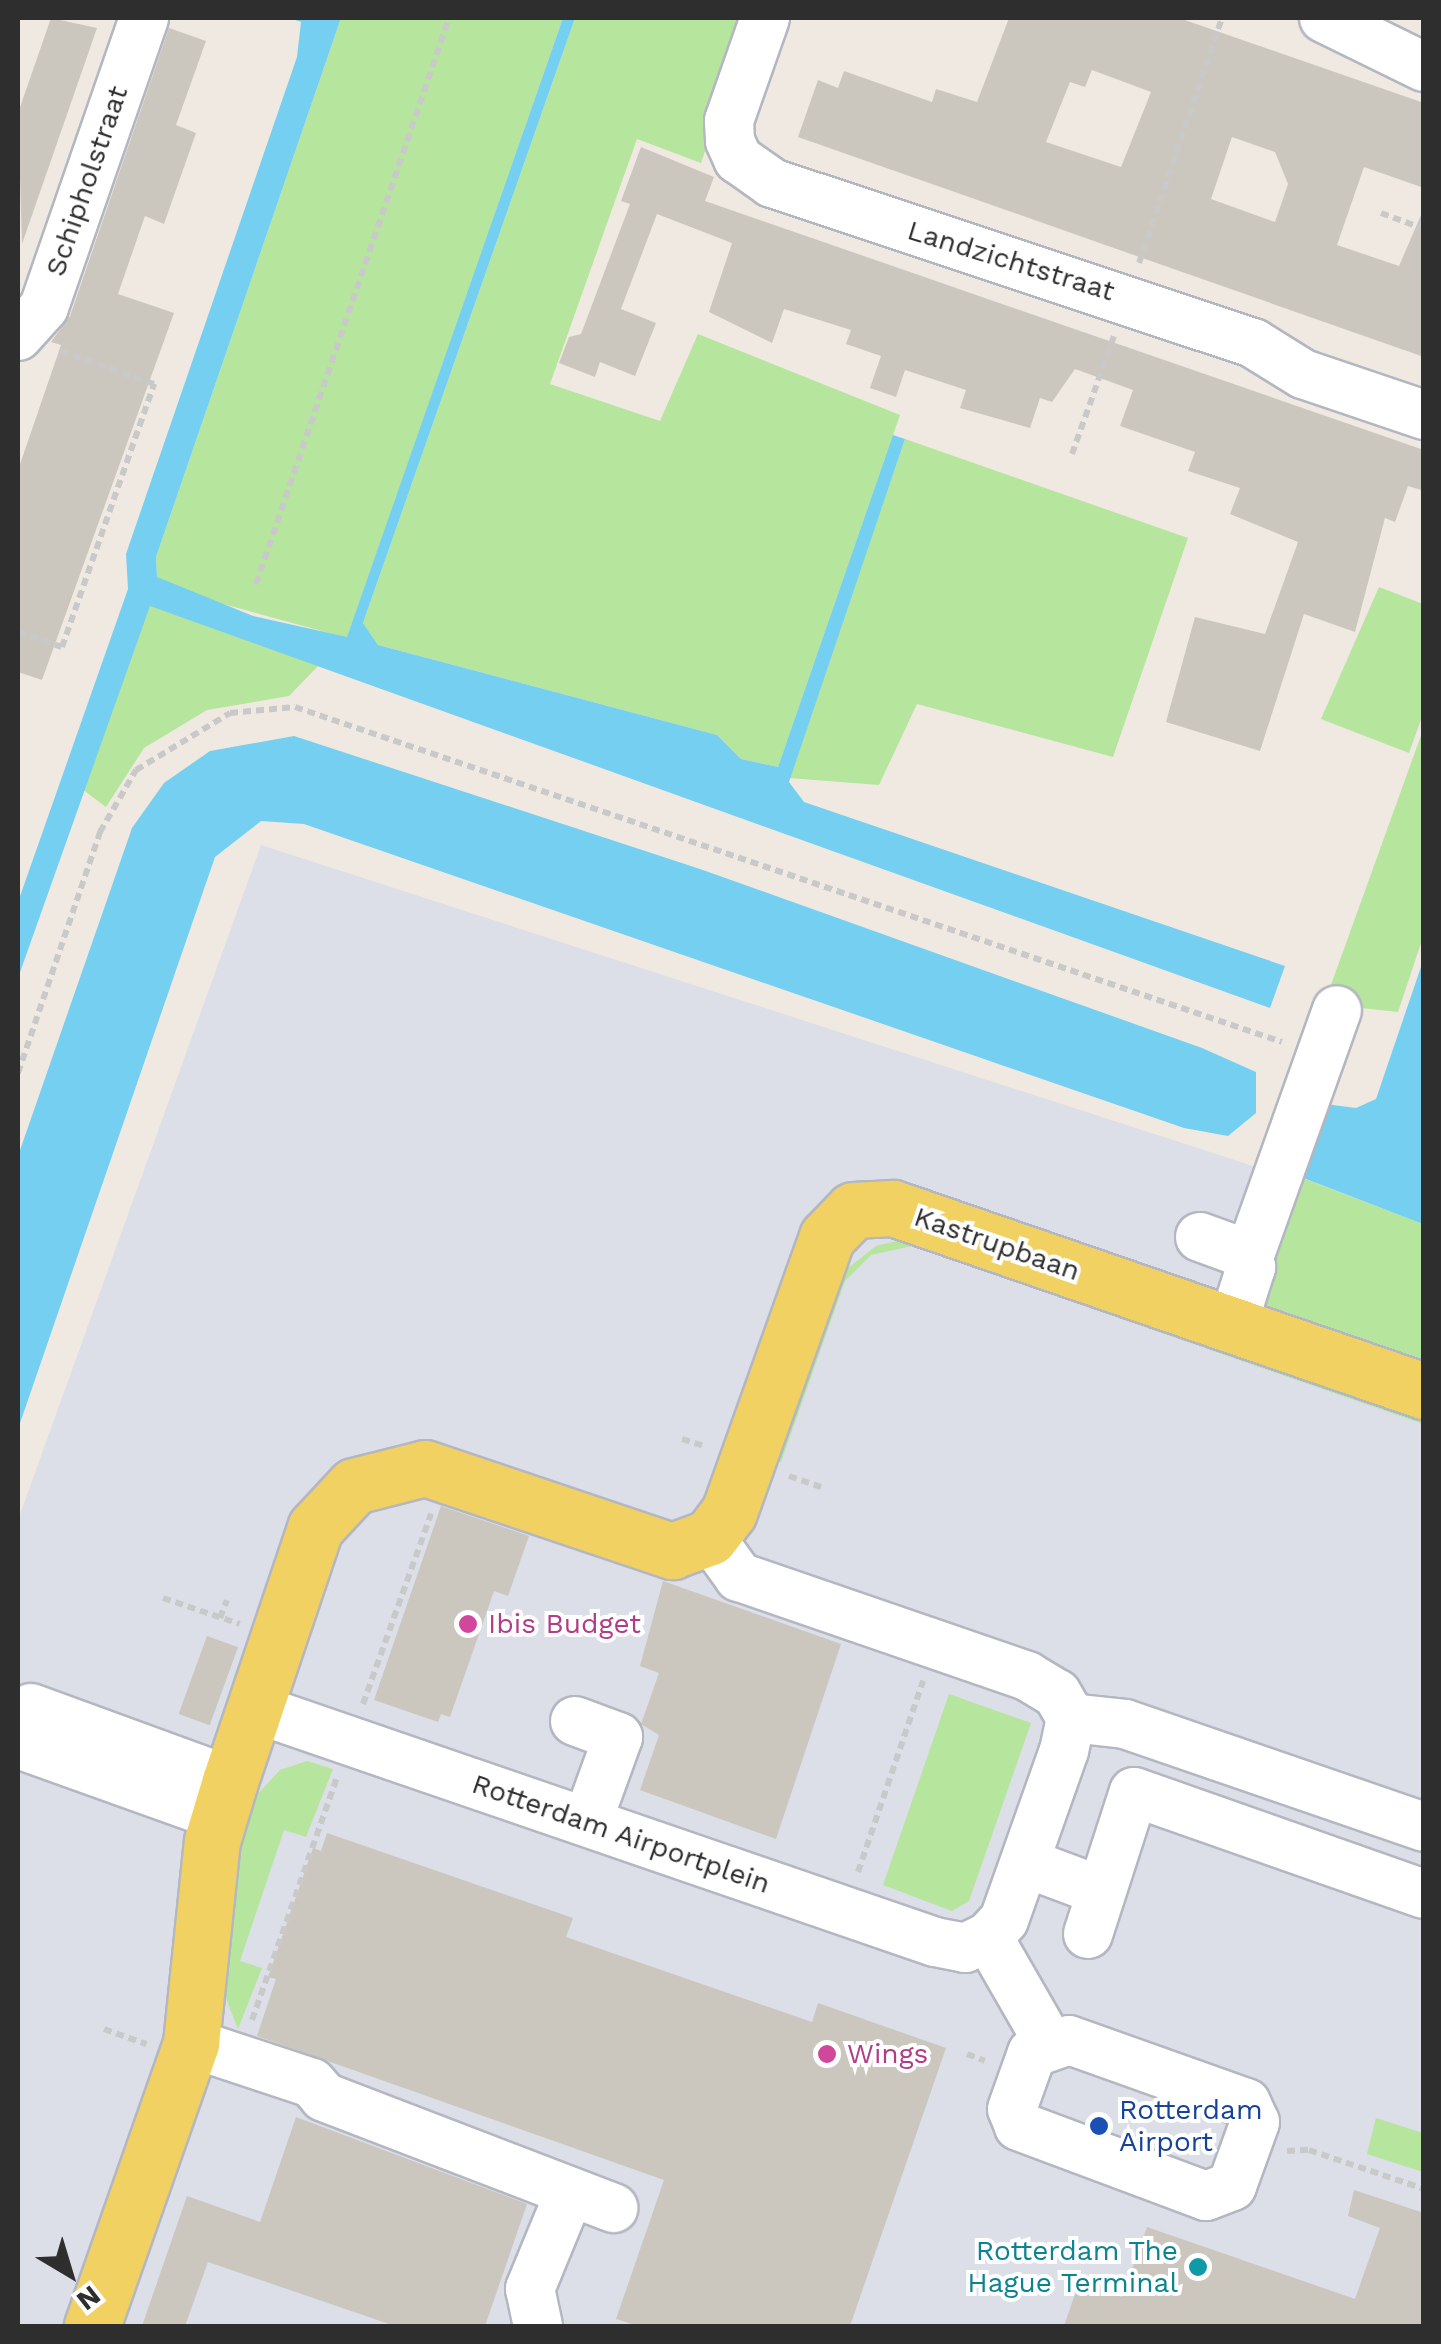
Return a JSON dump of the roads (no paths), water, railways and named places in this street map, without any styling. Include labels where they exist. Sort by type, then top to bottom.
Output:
[{"type":"main road","name":"Kastrupbaan","points":[[710,1537],[729,1512],[828,1237],[852,1210],[893,1208],[1424,1391]]},
{"type":"main road","points":[[92,2326],[191,2043],[200,1918],[225,1799],[316,1528],[354,1486],[398,1470],[425,1468],[672,1550],[710,1537]]},
{"type":"street","name":"Schipholstraat","points":[[18,336],[44,307],[144,18]]},
{"type":"street","name":"Landzichtstraat","points":[[765,18],[729,120],[738,159],[772,183],[1127,298],[1424,415]]},
{"type":"street","points":[[1324,18],[1424,67]]},
{"type":"street","points":[[1232,1326],[1248,1260],[1337,1010]]},
{"type":"street","points":[[1200,1236],[1248,1260]]},
{"type":"street","points":[[710,1537],[739,1577],[1027,1676],[1057,1694],[1071,1718],[1026,1863],[1004,1920],[988,1937],[1050,2045]]},
{"type":"street","name":"Rotterdam Airportplein","points":[[254,1708],[588,1820],[845,1912],[965,1948],[988,1937]]},
{"type":"street","points":[[1071,1718],[1124,1724],[1424,1827]]},
{"type":"street","points":[[576,1721],[618,1737],[588,1820]]},
{"type":"street","points":[[24,1726],[225,1799]]},
{"type":"street","points":[[1026,1863],[1095,1913],[1134,1792],[1424,1894]]},
{"type":"street","points":[[1069,2040],[1246,2104],[1255,2122],[1232,2186],[1206,2196],[1020,2126],[1012,2109],[1023,2075],[1032,2053],[1050,2045],[1069,2040]]},
{"type":"street","points":[[191,2043],[312,2083],[324,2098],[592,2200],[530,2289],[538,2326]]},
{"type":"water","points":[[290,18],[341,18],[156,557],[157,577],[253,616],[347,637],[563,18],[575,18],[363,623],[378,645],[717,735],[741,759],[778,767],[893,435],[905,439],[789,782],[804,802],[1285,966],[1270,1008],[150,606],[18,978],[18,902],[128,589],[126,554],[297,57],[301,22]]},
{"type":"water","points":[[294,736],[700,869],[1202,1048],[1256,1072],[1256,1113],[1228,1136],[1184,1128],[304,824],[261,821],[215,857],[18,1429],[18,1156],[132,828],[164,783],[210,751]]},
{"type":"water","points":[[1423,961],[1423,1224],[1298,1176],[1325,1104],[1356,1108],[1376,1099]]},
{"type":"place","name":"Ibis Budget","points":[[468,1624]]},
{"type":"place","name":"Wings","points":[[827,2054]]},
{"type":"place","name":"Rotterdam Airport","points":[[1099,2126]]},
{"type":"place","name":"Rotterdam The Hague Terminal","points":[[1198,2267]]}]
